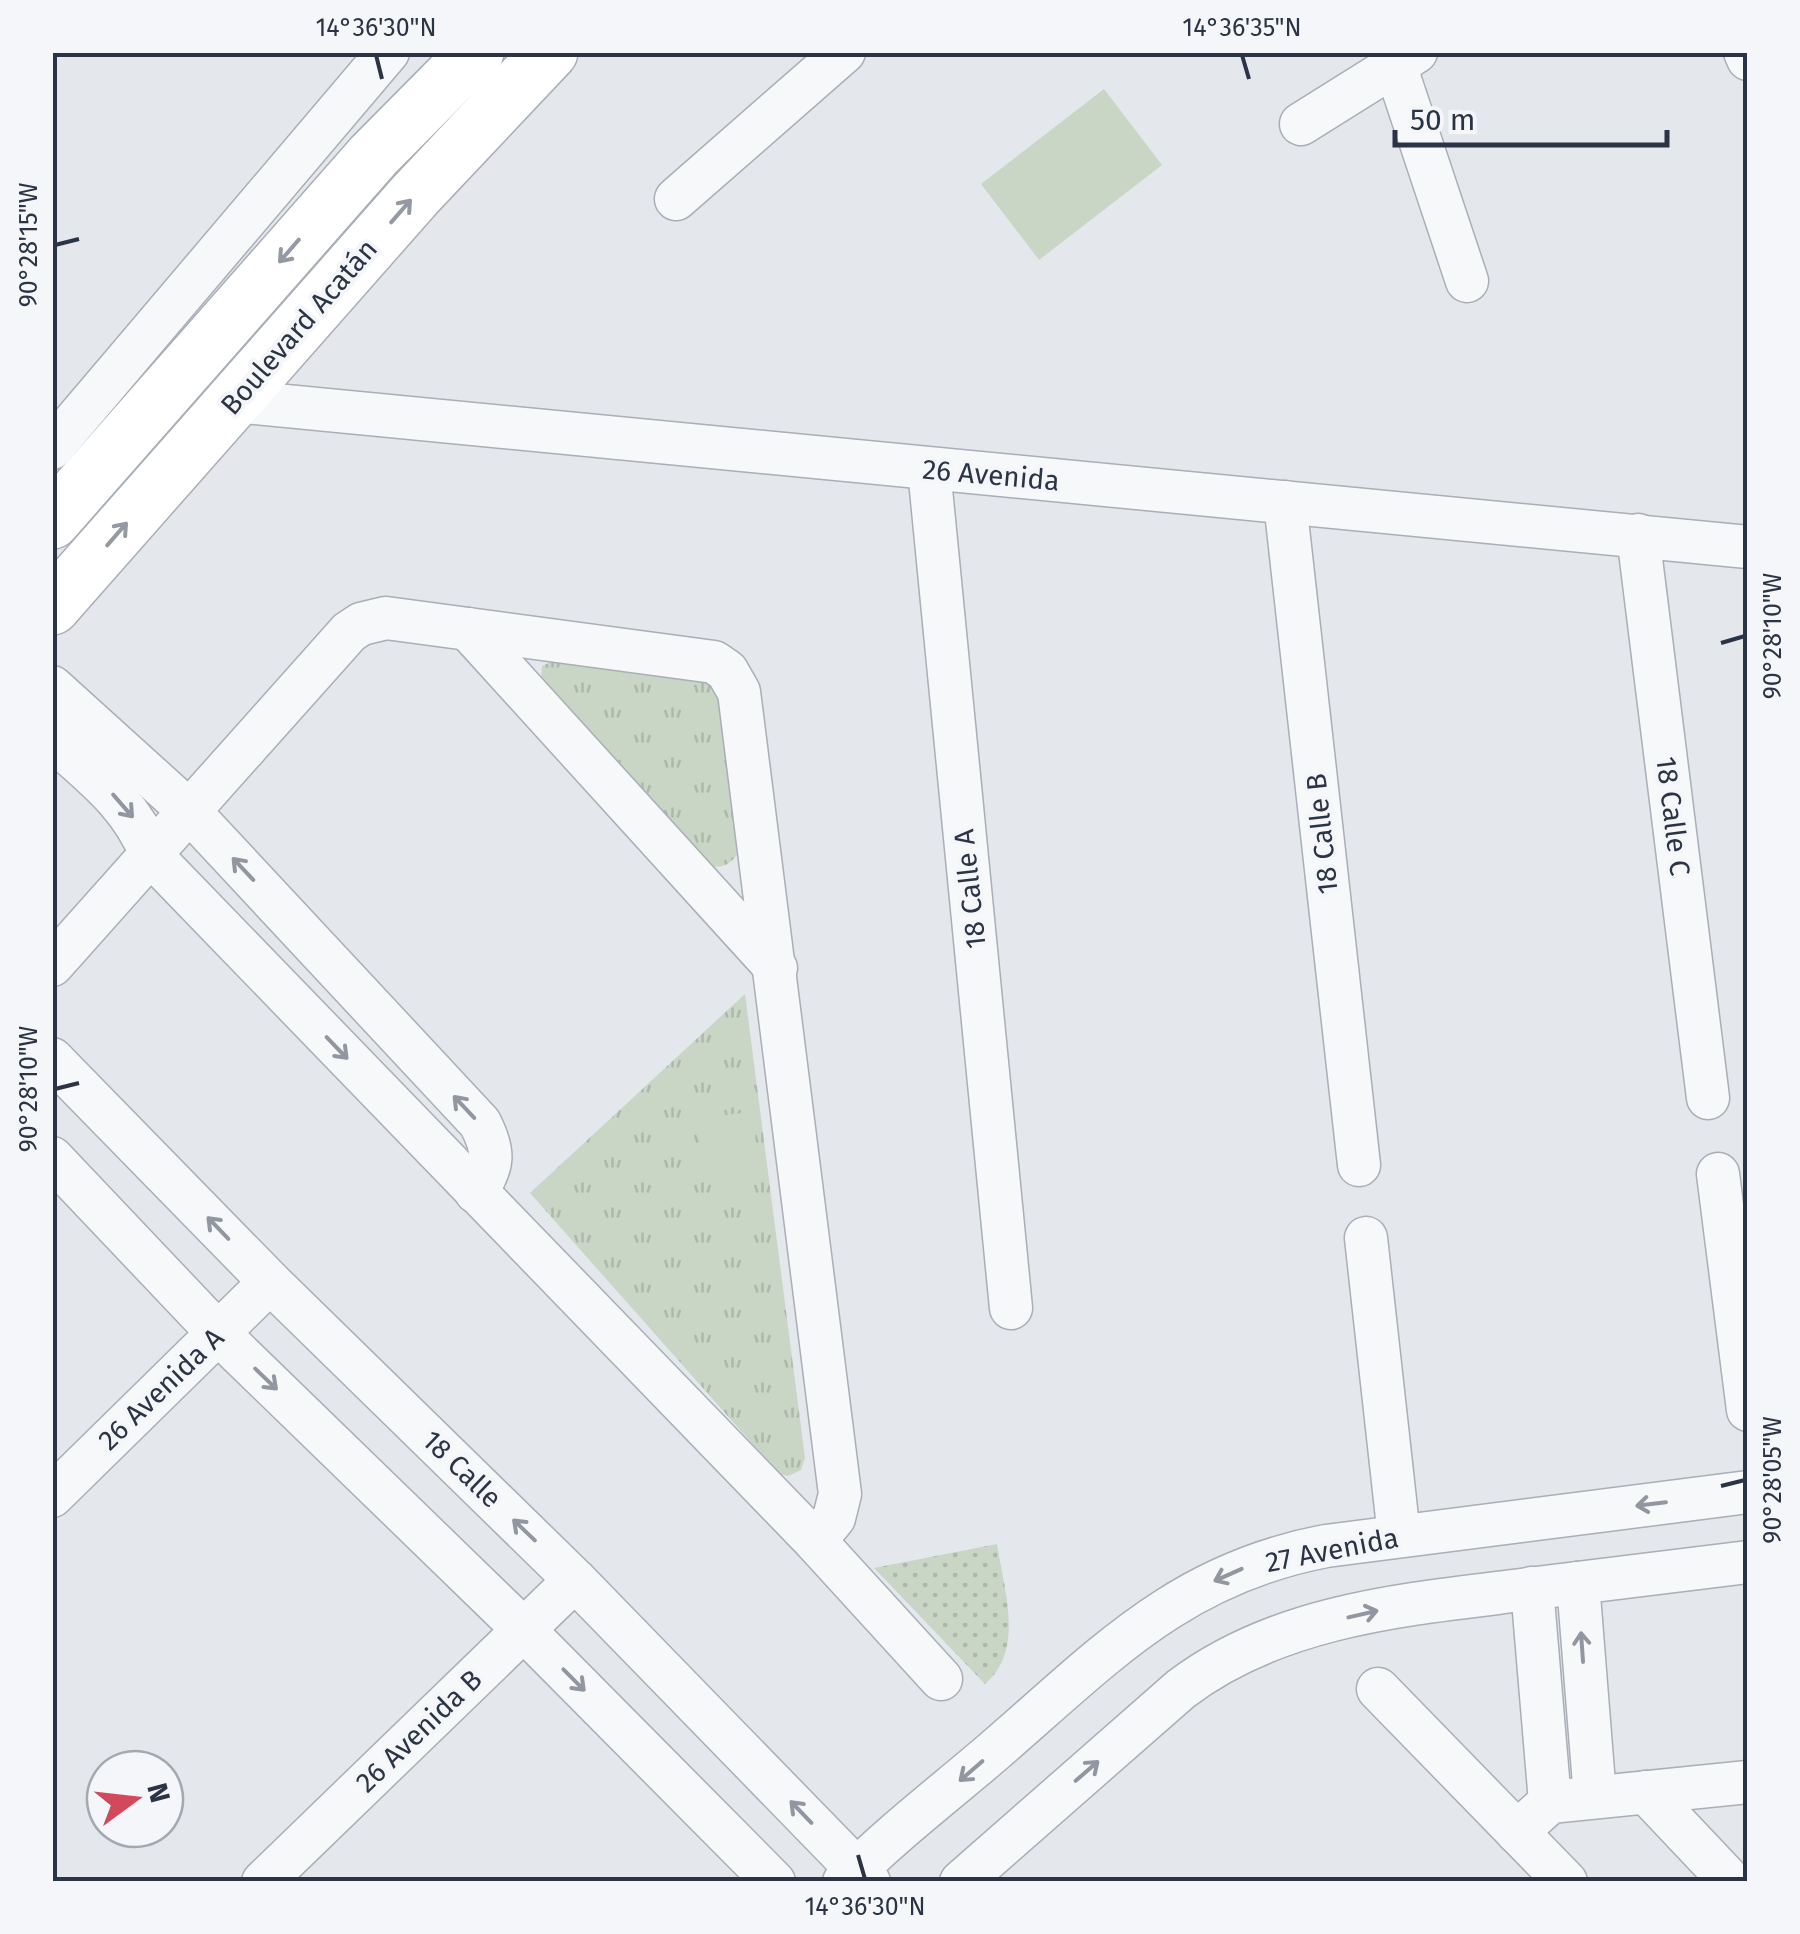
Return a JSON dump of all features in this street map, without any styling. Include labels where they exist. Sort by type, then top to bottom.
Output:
[{"type":"main road","name":"Boulevard Acatán","points":[[52,521],[372,156],[476,52]]},
{"type":"main road","name":"Boulevard Acatán","points":[[52,608],[416,194],[550,52]]},
{"type":"street","points":[[52,448],[388,52]]},
{"type":"street","points":[[676,199],[844,52]]},
{"type":"street","points":[[1301,124],[1405,59],[1467,281]]},
{"type":"street","name":"26 Avenida","points":[[234,401],[1748,547]]},
{"type":"street","name":"18 Calle A","points":[[929,469],[1011,1308]]},
{"type":"street","name":"18 Calle B","points":[[1285,502],[1358,1165]]},
{"type":"street","name":"18 Calle C","points":[[1638,535],[1708,1098]]},
{"type":"street","points":[[52,965],[349,632],[361,624],[386,618],[714,662],[727,671],[740,692],[840,1494],[834,1518],[815,1541]]},
{"type":"street","points":[[468,629],[776,968]]},
{"type":"street","points":[[52,686],[189,811],[480,1123],[488,1138],[490,1172],[476,1192]]},
{"type":"street","points":[[52,739],[125,806],[142,829],[151,855],[815,1541],[941,1679]]},
{"type":"street","name":"18 Calle","points":[[52,1059],[270,1282],[575,1580],[857,1877]]},
{"type":"street","points":[[52,1158],[218,1333],[524,1630],[774,1882]]},
{"type":"street","points":[[1718,1174],[1748,1410]]},
{"type":"street","points":[[1366,1238],[1400,1536]]},
{"type":"street","name":"26 Avenida A","points":[[52,1496],[270,1282]]},
{"type":"street","name":"27 Avenida","points":[[857,1877],[1126,1637],[1193,1591],[1230,1573],[1293,1552],[1748,1492]]},
{"type":"street","points":[[960,1882],[1181,1688],[1230,1655],[1284,1633],[1408,1604],[1748,1562]]},
{"type":"street","name":"26 Avenida B","points":[[263,1882],[575,1580]]},
{"type":"street","points":[[1578,1583],[1595,1797]]},
{"type":"street","points":[[1532,1588],[1550,1802]]},
{"type":"street","points":[[1378,1689],[1566,1882]]},
{"type":"street","points":[[1517,1832],[1550,1802],[1748,1782]]},
{"type":"street","points":[[1646,1792],[1731,1882]]},
{"type":"green space","points":[[1104,89],[1162,165],[1039,260],[981,184]]},
{"type":"green space","points":[[553,661],[708,679],[722,702],[737,855],[732,861],[713,867],[541,683],[542,666]]},
{"type":"green space","points":[[745,994],[805,1458],[801,1470],[788,1476],[779,1474],[530,1193]]},
{"type":"green space","points":[[752,1112],[760,1174],[706,1181],[698,1118]]},
{"type":"green space","points":[[997,1544],[1007,1600],[1008,1637],[1005,1654],[985,1684],[874,1568]]}]
